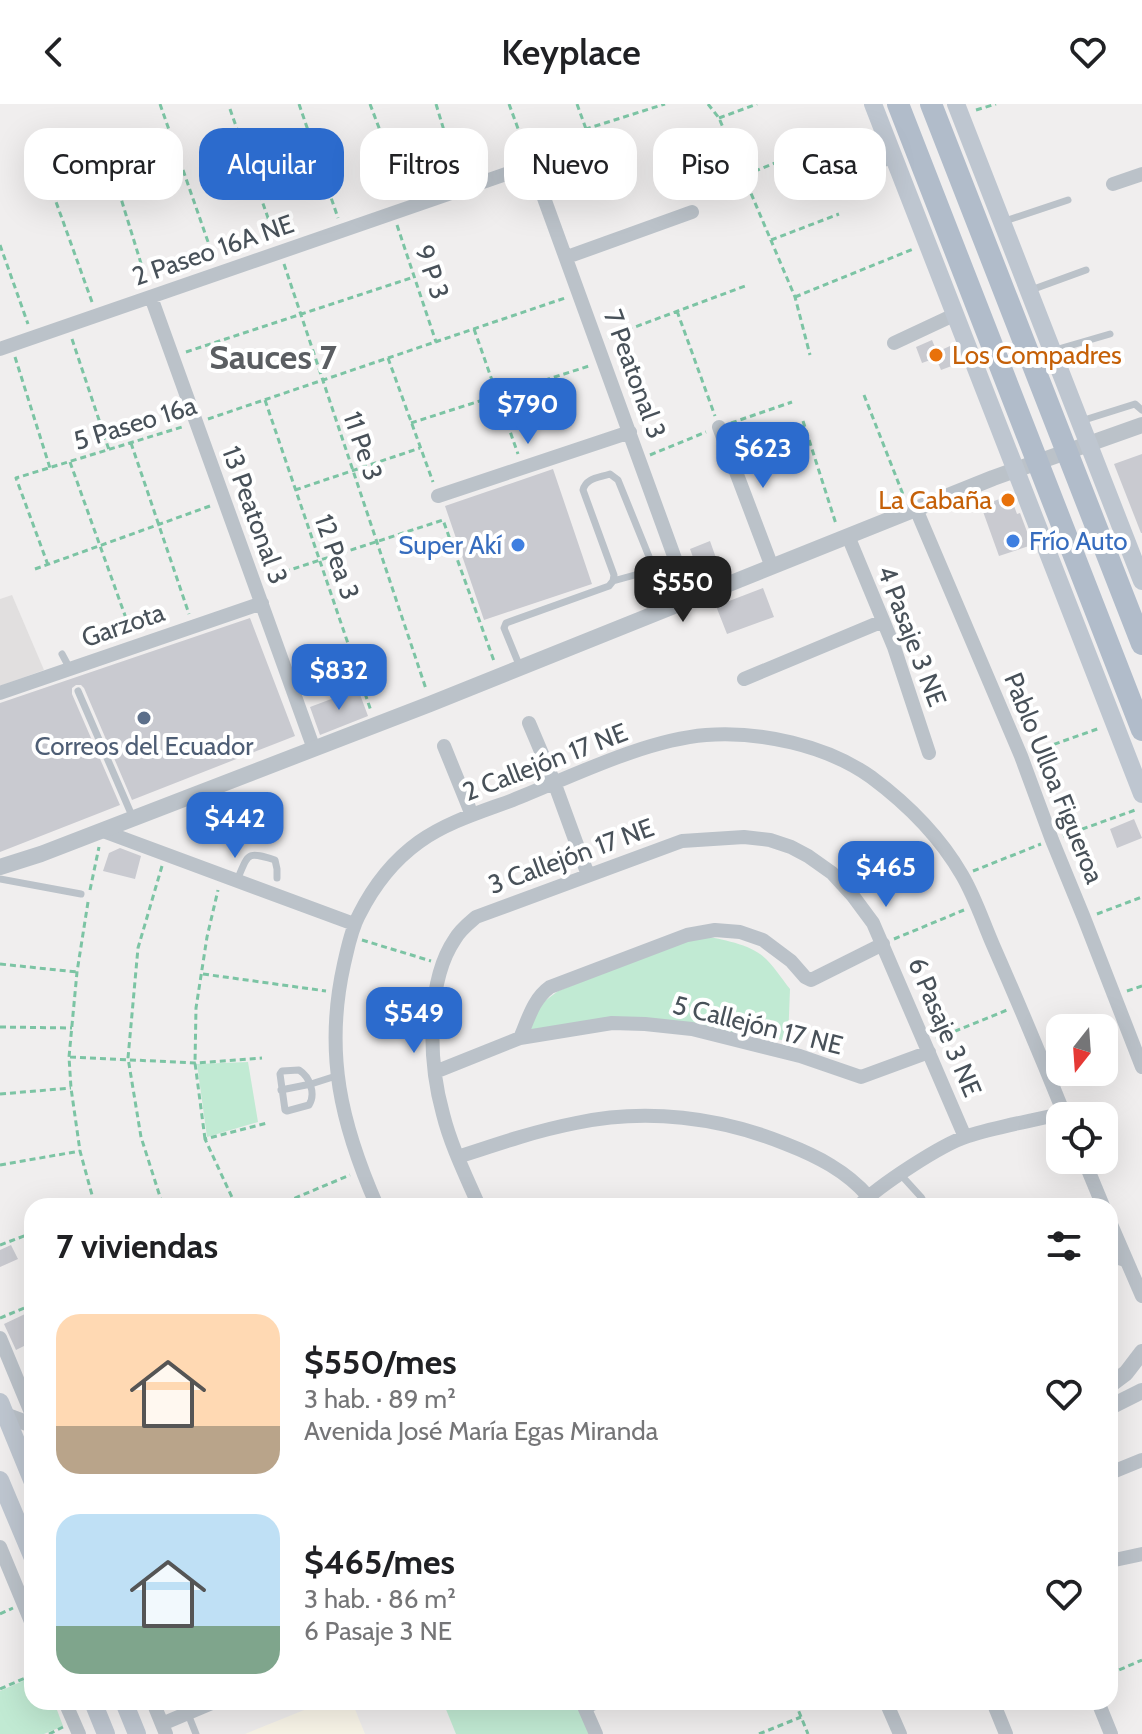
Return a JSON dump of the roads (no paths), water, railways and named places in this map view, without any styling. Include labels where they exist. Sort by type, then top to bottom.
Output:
[{"type":"main road","points":[[873,104],[888,162],[928,243],[1142,794]]},
{"type":"main road","points":[[898,104],[1142,730]]},
{"type":"main road","points":[[931,104],[1142,644]]},
{"type":"main road","points":[[958,110],[1089,444],[1137,556],[1142,581]]},
{"type":"main road","points":[[3,1408],[24,1460]]},
{"type":"main road","points":[[0,1480],[24,1537]]},
{"type":"main road","points":[[96,1710],[106,1734]]},
{"type":"main road","points":[[127,1710],[137,1734]]},
{"type":"street","points":[[1113,184],[1142,174]]},
{"type":"street","name":"2 Paseo 16A NE","points":[[5,347],[504,175]]},
{"type":"street","name":"7 Peatonal 3","points":[[545,200],[690,600]]},
{"type":"street","points":[[567,257],[692,212]]},
{"type":"street","name":"13 Peatonal 3","points":[[151,297],[314,749]]},
{"type":"street","points":[[894,343],[956,314]]},
{"type":"street","points":[[0,867],[103,831],[430,704],[1017,469],[1142,425]]},
{"type":"street","points":[[719,427],[772,567]]},
{"type":"street","points":[[438,496],[630,432]]},
{"type":"street","name":"Pablo Ulloa Figueroa","points":[[913,510],[1021,756],[1142,1067]]},
{"type":"street","name":"4 Pasaje 3 NE","points":[[844,538],[894,647],[929,753]]},
{"type":"street","name":"Garzota","points":[[0,693],[262,603]]},
{"type":"street","points":[[744,679],[883,621]]},
{"type":"street","points":[[529,723],[588,875]]},
{"type":"street","name":"2 Callejón 17 NE","points":[[373,1198],[348,1129],[336,1076],[338,992],[352,931],[366,902],[389,870],[432,834],[554,782],[673,740],[706,735],[733,735],[800,745],[826,754],[855,767],[915,815],[962,875],[1060,1102]]},
{"type":"street","points":[[444,746],[472,815]]},
{"type":"street","points":[[103,831],[237,880],[352,931]]},
{"type":"street","name":"6 Pasaje 3 NE","points":[[682,841],[744,837],[770,840],[791,847],[820,864],[843,884],[868,916],[883,944],[965,1137]]},
{"type":"street","name":"3 Callejón 17 NE","points":[[435,1072],[433,1017],[442,965],[455,939],[476,917],[682,841]]},
{"type":"street","points":[[0,878],[41,854]]},
{"type":"street","points":[[520,1038],[535,1003],[550,987],[694,933],[721,930],[756,937],[769,943],[811,980],[883,944]]},
{"type":"street","name":"5 Callejón 17 NE","points":[[435,1072],[520,1038],[607,1023],[686,1027],[800,1056],[863,1077],[927,1048]]},
{"type":"street","points":[[435,1072],[442,1113],[476,1198]]},
{"type":"street","points":[[458,1157],[518,1137],[579,1122],[627,1116],[663,1116],[702,1120],[767,1136],[797,1148],[838,1169],[857,1183],[863,1198]]},
{"type":"street","points":[[868,1198],[965,1137],[1046,1118]]},
{"type":"street","points":[[1090,1174],[1100,1198]]},
{"type":"street","points":[[1118,1241],[1142,1296]]},
{"type":"street","points":[[0,1338],[24,1396]]},
{"type":"street","points":[[1118,1379],[1142,1352]]},
{"type":"street","points":[[1118,1403],[1142,1391]]},
{"type":"street","points":[[3,1408],[24,1420]]},
{"type":"street","points":[[1118,1470],[1142,1460]]},
{"type":"street","points":[[0,1547],[24,1605]]},
{"type":"street","points":[[1118,1560],[1140,1559]]},
{"type":"street","points":[[68,1710],[79,1734]]},
{"type":"street","points":[[156,1710],[164,1729],[194,1710]]},
{"type":"street","points":[[586,1710],[596,1734]]},
{"type":"street","points":[[890,1710],[900,1734]]},
{"type":"street","points":[[996,1710],[1006,1734]]},
{"type":"street","points":[[1101,1710],[1111,1734]]},
{"type":"lane","points":[[863,157],[888,162],[862,187],[847,188],[840,169],[843,165],[863,157]]},
{"type":"lane","points":[[1002,222],[1068,200]]},
{"type":"lane","points":[[1029,291],[1086,270]]},
{"type":"lane","points":[[1053,351],[1110,334]]},
{"type":"lane","points":[[1080,421],[1135,404],[1142,410]]},
{"type":"lane","points":[[520,668],[504,628],[506,623],[609,586],[613,581],[614,575],[583,490],[587,481],[610,474],[618,480],[669,608]]},
{"type":"lane","points":[[613,581],[653,570]]},
{"type":"lane","points":[[62,654],[70,669]]},
{"type":"lane","points":[[78,691],[133,818]]},
{"type":"lane","points":[[237,880],[247,858],[256,854],[275,860],[277,878]]},
{"type":"lane","points":[[0,878],[81,894]]},
{"type":"lane","points":[[299,1070],[311,1084],[310,1104],[285,1110],[279,1077],[282,1071],[299,1070]]},
{"type":"lane","points":[[281,1090],[336,1076]]},
{"type":"lane","points":[[901,1175],[922,1198]]},
{"type":"lane","points":[[1118,1261],[1128,1264]]},
{"type":"lane","points":[[187,1713],[196,1734]]},
{"type":"place","name":"Los Compadres","points":[[936,355]]},
{"type":"place","name":"La Cabaña","points":[[1008,500]]},
{"type":"place","name":"Frío Auto","points":[[1013,541]]},
{"type":"place","name":"Super Akí","points":[[518,545]]},
{"type":"place","name":"Correos del Ecuador","points":[[144,718]]},
{"type":"district","name":"Sauces 7","points":[[273,357]]}]
